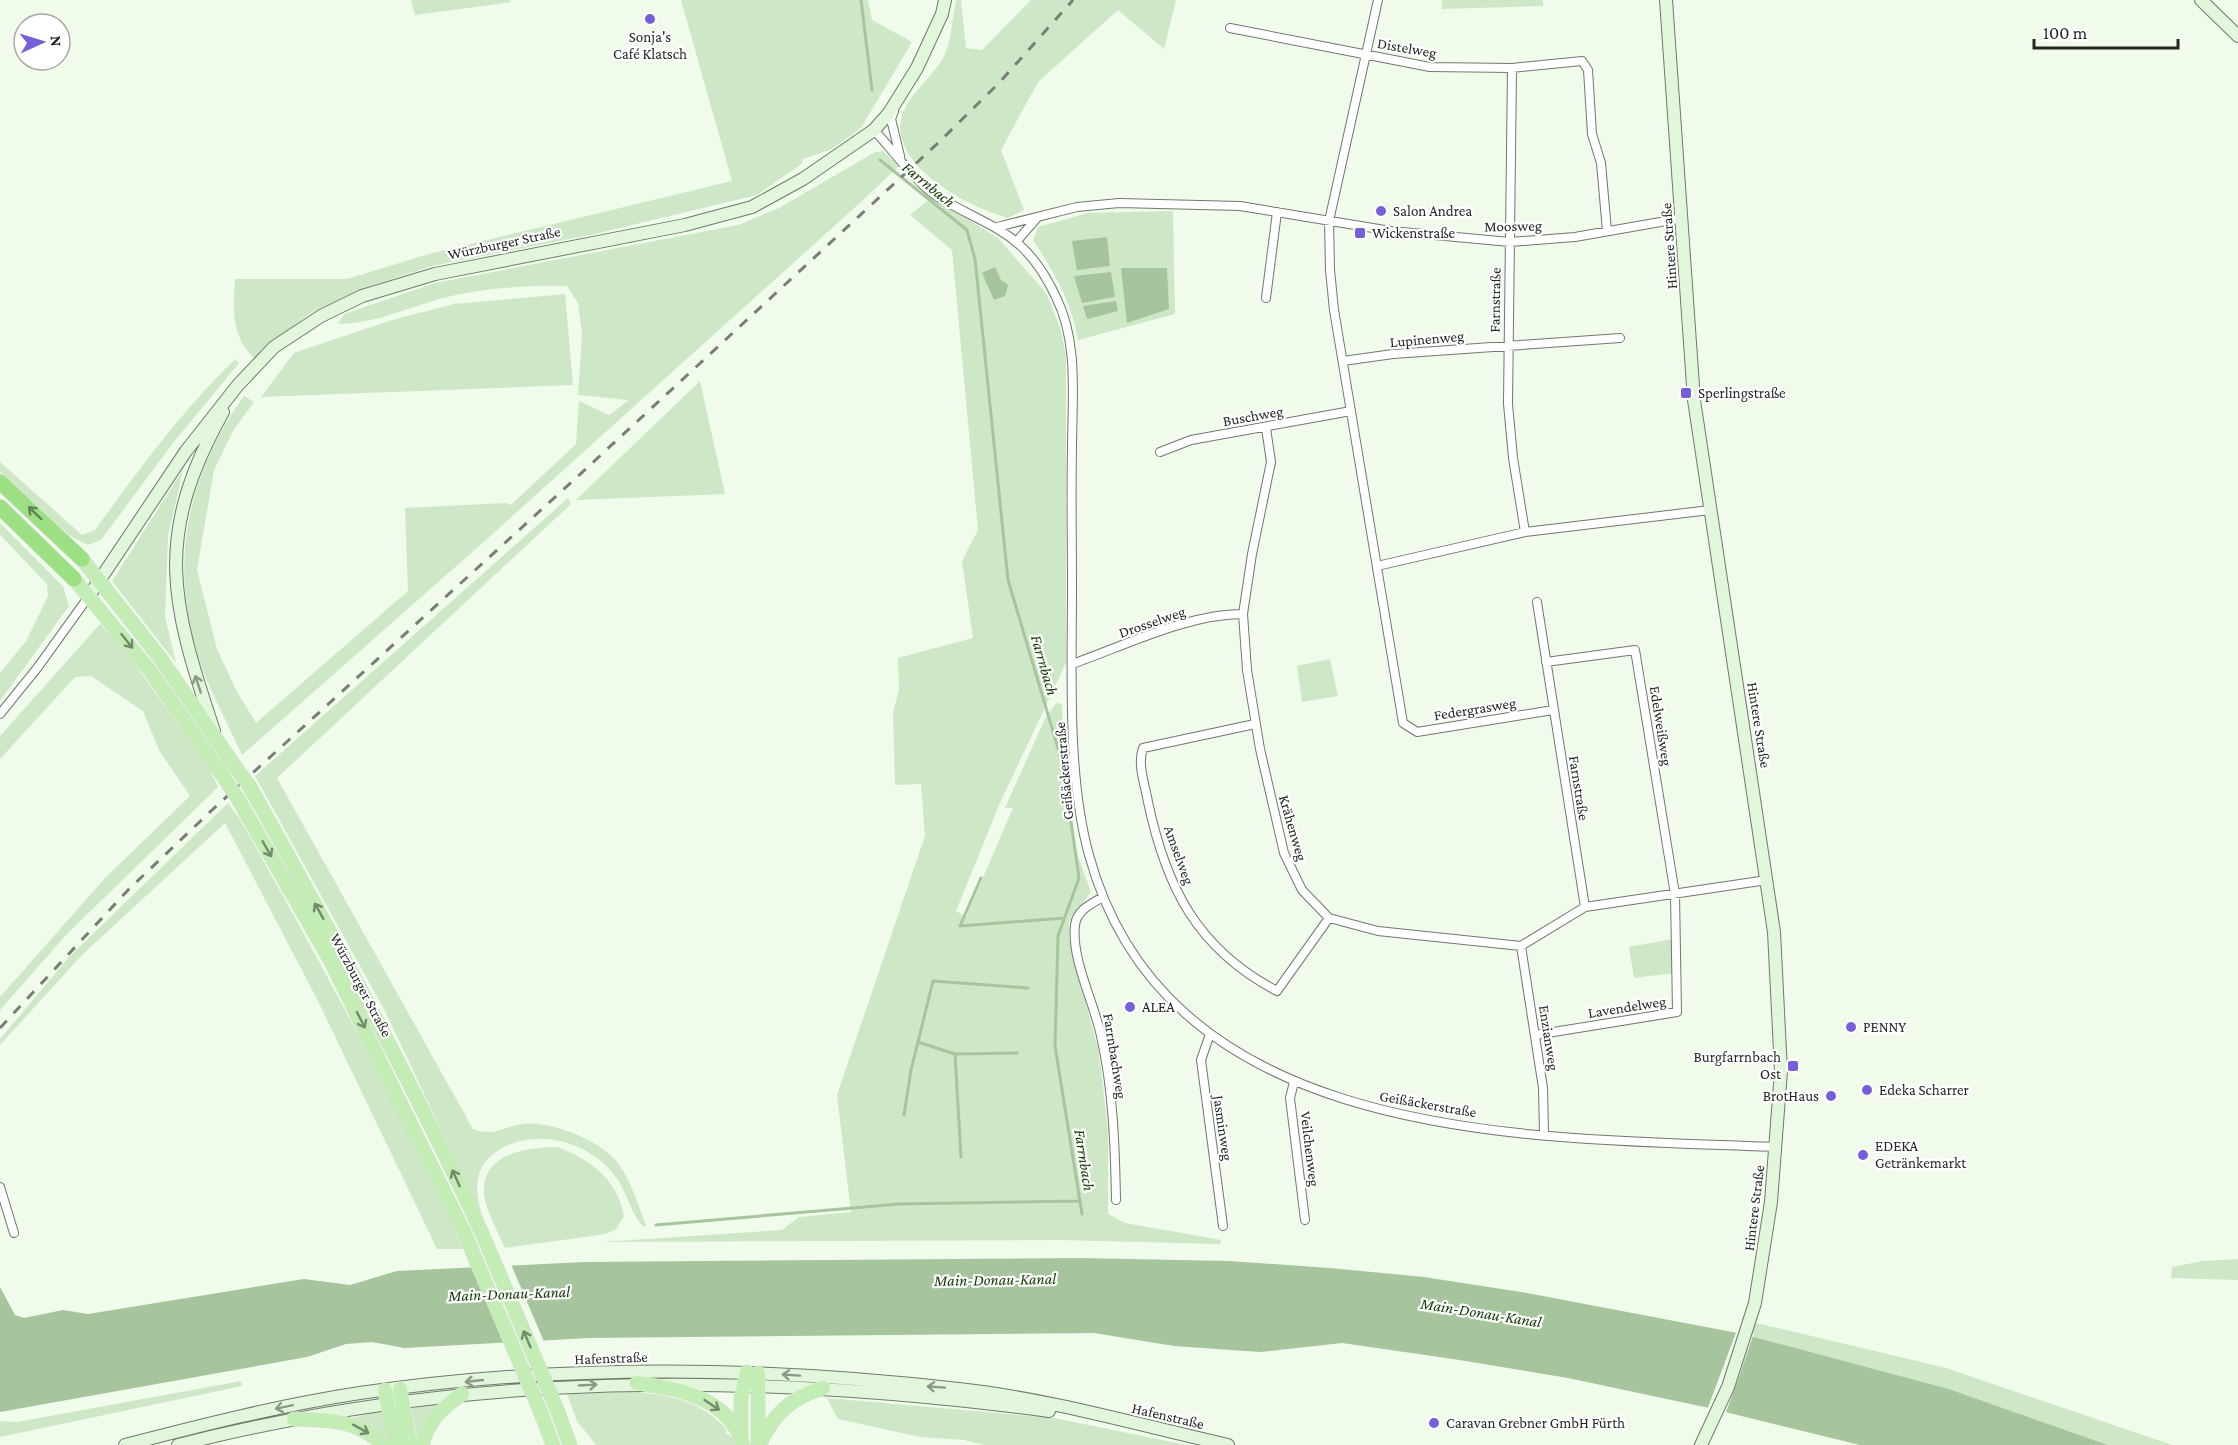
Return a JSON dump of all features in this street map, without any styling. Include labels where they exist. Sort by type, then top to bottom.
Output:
[{"type":"highway","points":[[0,482],[82,559]]},
{"type":"highway","points":[[0,507],[74,579]]},
{"type":"main road","name":"Würzburger Straße","points":[[82,559],[161,659],[250,788],[351,968],[423,1107],[481,1231],[570,1445]]},
{"type":"main road","name":"Würzburger Straße","points":[[74,579],[152,672],[223,776],[330,960],[407,1111],[464,1232],[553,1445]]},
{"type":"main road","points":[[742,1442],[752,1378]]},
{"type":"main road","points":[[752,1378],[758,1445]]},
{"type":"main road","points":[[636,1383],[677,1389],[710,1403],[722,1412],[742,1442]]},
{"type":"main road","points":[[758,1445],[770,1422],[787,1404],[802,1394],[823,1388]]},
{"type":"main road","points":[[422,1445],[425,1432],[434,1417],[462,1394]]},
{"type":"main road","points":[[401,1395],[410,1445]]},
{"type":"main road","points":[[386,1397],[396,1445]]},
{"type":"main road","points":[[294,1419],[348,1422],[365,1430],[382,1445]]},
{"type":"street","name":"Würzburger Straße","points":[[99,580],[186,451],[238,385],[274,348],[321,316],[362,296],[435,274],[730,214],[752,207],[803,179],[874,130],[896,102],[931,42],[945,0]]},
{"type":"street","points":[[1378,0],[1329,221],[1330,270],[1377,567],[1525,532],[1710,510]]},
{"type":"street","name":"Hintere Straße","points":[[1666,0],[1694,400],[1767,880],[1778,983],[1781,1071],[1769,1221],[1755,1303],[1728,1387],[1701,1445]]},
{"type":"street","points":[[2201,0],[2238,36]]},
{"type":"street","name":"Distelweg","points":[[1230,28],[1430,67],[1512,68],[1582,61],[1588,70],[1592,134],[1601,163],[1608,231]]},
{"type":"street","name":"Farnstraße","points":[[1512,68],[1508,404],[1513,458],[1525,532]]},
{"type":"street","name":"Geißäckerstraße","points":[[896,102],[891,119],[901,160]]},
{"type":"street","name":"Geißäckerstraße","points":[[874,130],[931,193],[997,227],[1017,241],[1033,258],[1057,299],[1071,348],[1072,664],[1078,794],[1088,851],[1103,897],[1120,932],[1154,982],[1183,1012],[1210,1034],[1268,1070],[1294,1082],[1359,1105],[1408,1117],[1544,1134],[1651,1144],[1776,1147]]},
{"type":"street","name":"Moosweg","points":[[997,227],[1077,207],[1119,203],[1229,206],[1426,236],[1510,242],[1575,237],[1683,218]]},
{"type":"street","points":[[1266,298],[1277,212]]},
{"type":"street","points":[[1017,241],[1037,218]]},
{"type":"street","name":"Lupinenweg","points":[[1343,361],[1393,354],[1620,338]]},
{"type":"street","points":[[217,740],[181,625],[176,593],[176,557],[178,525],[184,500],[208,438],[238,385]]},
{"type":"street","name":"Buschweg","points":[[1160,452],[1191,440],[1352,411]]},
{"type":"street","name":"Krähenweg","points":[[1266,428],[1271,462],[1252,554],[1243,614],[1255,724],[1277,828],[1290,870],[1302,890],[1329,918]]},
{"type":"street","name":"Federgrasweg","points":[[1377,567],[1403,723],[1417,732],[1553,710]]},
{"type":"street","points":[[0,714],[38,667],[99,580]]},
{"type":"street","name":"Farnstraße","points":[[1537,602],[1585,907]]},
{"type":"street","name":"Drosselweg","points":[[1072,664],[1187,623],[1224,614],[1243,614]]},
{"type":"street","name":"Edelweißweg","points":[[1546,662],[1635,650],[1675,894]]},
{"type":"street","name":"Amselweg","points":[[1255,724],[1143,748],[1140,762],[1142,773],[1158,847],[1171,882],[1191,916],[1219,949],[1258,982],[1277,991],[1329,918]]},
{"type":"street","points":[[1329,918],[1378,931],[1521,946],[1585,907],[1767,880]]},
{"type":"street","name":"Lavendelweg","points":[[1535,1035],[1677,1012],[1675,894]]},
{"type":"street","name":"Farrnbachweg","points":[[1103,897],[1082,910],[1075,924],[1082,971],[1097,1017],[1105,1057],[1116,1200]]},
{"type":"street","name":"Enzianweg","points":[[1521,946],[1543,1088],[1544,1134]]},
{"type":"street","name":"Jasminweg","points":[[1210,1034],[1201,1060],[1222,1226]]},
{"type":"street","name":"Veilchenweg","points":[[1294,1082],[1290,1098],[1305,1220]]},
{"type":"street","points":[[0,1187],[14,1233]]},
{"type":"street","name":"Hafenstraße","points":[[125,1445],[296,1405],[386,1397],[532,1376],[640,1371],[960,1389],[1043,1402],[1228,1445]]},
{"type":"street","name":"Hafenstraße","points":[[401,1395],[462,1394],[752,1378],[823,1388],[1101,1416]]},
{"type":"street","name":"Hafenstraße","points":[[178,1445],[386,1397]]},
{"type":"shaded area","points":[[411,0],[511,0],[511,2],[415,15]]},
{"type":"shaded area","points":[[681,0],[868,0],[872,20],[912,42],[861,128],[830,150],[802,159],[803,163],[757,195],[595,234],[432,266],[363,288],[310,313],[254,358],[246,349],[235,321],[235,279],[347,279],[429,254],[732,181]]},
{"type":"shaded area","points":[[956,0],[961,0],[966,48],[982,50],[1031,0],[1176,0],[1164,49],[1118,10],[1038,82],[1001,150],[1024,210],[1008,218],[974,205],[937,183],[909,154],[901,138],[901,120],[904,110],[945,54],[951,35]]},
{"type":"shaded area","points":[[1442,0],[1543,0],[1543,6],[1442,9]]},
{"type":"shaded area","points":[[883,151],[899,166],[862,201],[487,539],[242,755],[211,690],[191,632],[184,561],[188,526],[196,492],[208,459],[224,427],[244,396],[254,402],[233,431],[214,470],[197,570],[217,649],[237,692],[256,723],[408,591],[405,508],[506,503],[511,505],[576,444],[579,401],[609,415],[629,400],[578,395],[582,334],[578,303],[567,286],[511,288],[470,293],[441,299],[368,321],[338,324],[344,314],[435,283],[738,225],[779,208],[875,152]]},
{"type":"shaded area","points":[[932,197],[998,238],[1039,285],[1047,295],[1060,327],[1066,356],[1066,663],[999,805],[956,911],[966,917],[1013,808],[1005,808],[1045,719],[1056,703],[1062,704],[1064,786],[1075,848],[1091,892],[1069,922],[1069,939],[1099,1052],[1108,1131],[1108,1214],[1125,1223],[1221,1240],[1220,1244],[1058,1240],[602,1242],[782,1230],[799,1217],[851,1212],[837,1095],[925,836],[921,784],[895,785],[893,712],[899,690],[898,658],[973,638],[962,561],[978,530],[952,250],[910,215]]},
{"type":"shaded area","points":[[1173,211],[1175,314],[1078,340],[1061,288],[1033,240],[1038,227],[1088,213]]},
{"type":"shaded area","points":[[565,294],[573,385],[261,397],[294,353],[392,320],[454,304]]},
{"type":"shaded area","points":[[235,359],[239,363],[173,443],[101,540],[88,545],[70,536],[0,472],[0,462],[82,535],[95,530],[179,420]]},
{"type":"shaded area","points":[[700,381],[725,494],[576,500]]},
{"type":"shaded area","points":[[183,470],[168,536],[165,617],[176,663],[112,581]]},
{"type":"shaded area","points":[[568,498],[571,504],[277,778],[473,1129],[492,1132],[522,1124],[547,1125],[590,1141],[602,1148],[620,1166],[646,1225],[644,1227],[619,1182],[603,1163],[573,1145],[556,1140],[538,1139],[521,1141],[505,1147],[484,1164],[480,1171],[477,1188],[484,1221],[385,1011],[255,776]]},
{"type":"shaded area","points":[[0,523],[63,586],[69,606],[0,701],[0,673],[26,641],[48,596],[47,584],[0,535]]},
{"type":"shaded area","points":[[100,624],[124,649],[208,766],[218,787],[66,935],[0,1010],[0,997],[106,877],[190,796],[159,750],[143,711],[91,676],[75,677],[0,759],[0,736]]},
{"type":"shaded area","points":[[1330,659],[1338,696],[1302,702],[1297,666]]},
{"type":"shaded area","points":[[228,803],[240,819],[356,1031],[463,1249],[437,1249],[318,1001],[225,823],[83,954],[0,1045],[0,1039],[69,957]]},
{"type":"shaded area","points":[[1672,939],[1673,973],[1634,978],[1629,947]]},
{"type":"shaded area","points":[[557,1147],[581,1158],[601,1172],[616,1192],[624,1216],[616,1229],[606,1234],[505,1248],[489,1213],[484,1195],[485,1181],[490,1170],[507,1156],[532,1149]]},
{"type":"shaded area","points":[[2238,1259],[2238,1280],[2171,1278],[2172,1267],[2203,1261]]},
{"type":"shaded area","points":[[1748,1321],[1946,1368],[2172,1445],[2108,1445],[1949,1389],[1743,1334]]},
{"type":"shaded area","points":[[241,1381],[242,1386],[0,1437],[0,1421],[17,1422]]},
{"type":"shaded area","points":[[638,1392],[675,1398],[698,1407],[718,1420],[736,1445],[596,1445],[577,1421],[567,1394]]},
{"type":"shaded area","points":[[827,1398],[1054,1418],[1187,1445],[985,1445],[964,1440],[920,1437],[838,1419]]},
{"type":"shaded area","points":[[438,1404],[418,1438],[417,1438],[411,1408]]},
{"type":"shaded area","points":[[379,1411],[384,1414],[391,1443],[352,1418]]},
{"type":"water","points":[[1107,237],[1110,266],[1077,270],[1072,241]]},
{"type":"water","points":[[995,267],[1001,280],[1008,285],[1005,296],[994,300],[982,273]]},
{"type":"water","points":[[1121,268],[1167,268],[1169,309],[1127,323]]},
{"type":"water","points":[[1111,272],[1115,297],[1082,303],[1074,276]]},
{"type":"water","points":[[1116,301],[1118,311],[1087,319],[1083,306]]},
{"type":"water","name":"Main-Donau-Kanal","points":[[1081,1258],[1229,1261],[1330,1268],[1424,1277],[1527,1293],[1743,1334],[1949,1389],[2108,1445],[1860,1445],[1709,1408],[1568,1378],[1453,1359],[1342,1343],[1260,1352],[1174,1346],[1094,1333],[589,1338],[404,1348],[372,1342],[346,1344],[307,1357],[0,1412],[0,1287],[15,1315],[24,1318],[63,1310],[88,1314],[304,1279],[350,1285],[397,1271],[584,1262]]},
{"type":"pier","points":[[510,1262],[545,1344],[505,1346],[470,1264]]},
{"type":"pier","points":[[1737,1330],[1754,1333],[1725,1415],[1707,1410]]},
{"type":"waterway","name":"Farrnbach","points":[[861,0],[872,90]]},
{"type":"waterway","name":"Farrnbach","points":[[880,160],[967,230],[975,259],[1008,580],[1063,765],[1079,878],[1058,936],[1055,1046],[1082,1214]]},
{"type":"waterway","points":[[981,878],[960,926],[1064,918]]},
{"type":"waterway","points":[[904,1115],[911,1070],[933,981],[1028,988]]},
{"type":"waterway","points":[[918,1042],[955,1054],[1017,1053]]},
{"type":"waterway","points":[[955,1054],[961,1157]]},
{"type":"waterway","points":[[656,1225],[899,1204],[1080,1201]]},
{"type":"railway","points":[[0,1028],[129,889],[937,144],[999,83],[1073,0]]},
{"type":"place","name":"Sonja's Café Klatsch","points":[[650,19]]},
{"type":"place","name":"Salon Andrea","points":[[1381,211]]},
{"type":"place","name":"Wickenstraße","points":[[1360,233]]},
{"type":"place","name":"Sperlingstraße","points":[[1686,393]]},
{"type":"place","name":"ALEA","points":[[1130,1007]]},
{"type":"place","name":"PENNY","points":[[1851,1027]]},
{"type":"place","name":"Burgfarrnbach Ost","points":[[1793,1066]]},
{"type":"place","name":"Edeka Scharrer","points":[[1867,1090]]},
{"type":"place","name":"BrotHaus","points":[[1831,1096]]},
{"type":"place","name":"EDEKA Getränkemarkt","points":[[1863,1155]]},
{"type":"place","name":"Caravan Grebner GmbH Fürth","points":[[1434,1423]]}]
